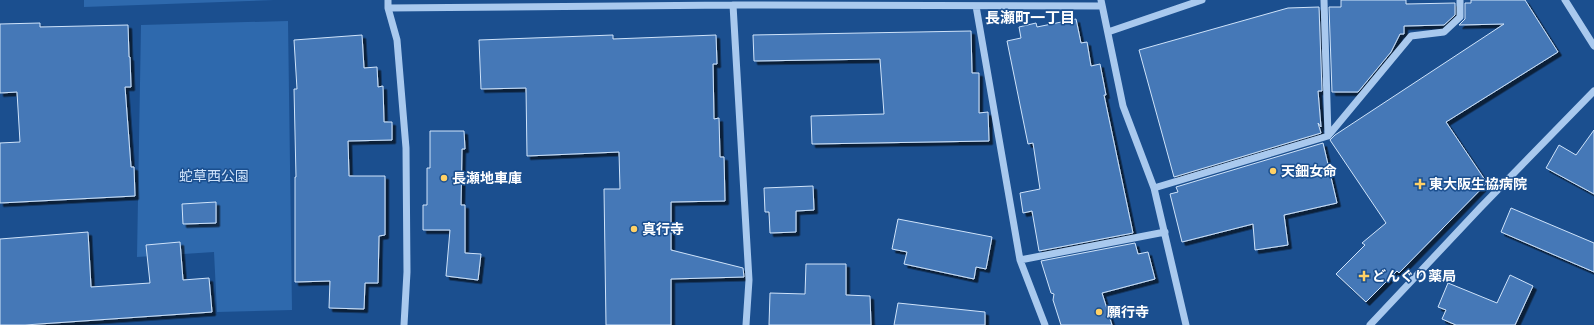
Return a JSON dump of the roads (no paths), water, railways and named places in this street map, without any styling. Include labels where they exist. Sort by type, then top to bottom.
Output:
[{"type":"street","points":[[1108,32],[1202,0]]},
{"type":"street","points":[[1324,0],[1328,136]]},
{"type":"street","points":[[1154,188],[1328,136],[1412,36],[1444,32],[1460,17],[1460,0]]},
{"type":"street","points":[[1565,0],[1594,46]]},
{"type":"street","points":[[728,3],[750,280],[746,325]]},
{"type":"street","points":[[404,325],[406,272],[406,148],[397,40],[388,4],[728,3],[976,6],[1102,3],[1123,106],[1154,188],[1186,325]]},
{"type":"street","points":[[976,6],[1020,260],[1045,325]]},
{"type":"street","points":[[1370,325],[1474,214],[1594,91]]},
{"type":"street","points":[[1020,260],[1164,232]]},
{"type":"place","name":"天鈿女命","points":[[1273,171]]},
{"type":"place","name":"長瀬地車庫","points":[[444,178]]},
{"type":"place","name":"東大阪生協病院","points":[[1420,184]]},
{"type":"place","name":"真行寺","points":[[634,229]]},
{"type":"place","name":"どんぐり薬局","points":[[1364,276]]},
{"type":"place","name":"願行寺","points":[[1099,312]]},
{"type":"district","name":"長瀬町一丁目","points":[[1030,18]]},
{"type":"park label","name":"蛇草西公園","points":[[214,176]]}]
